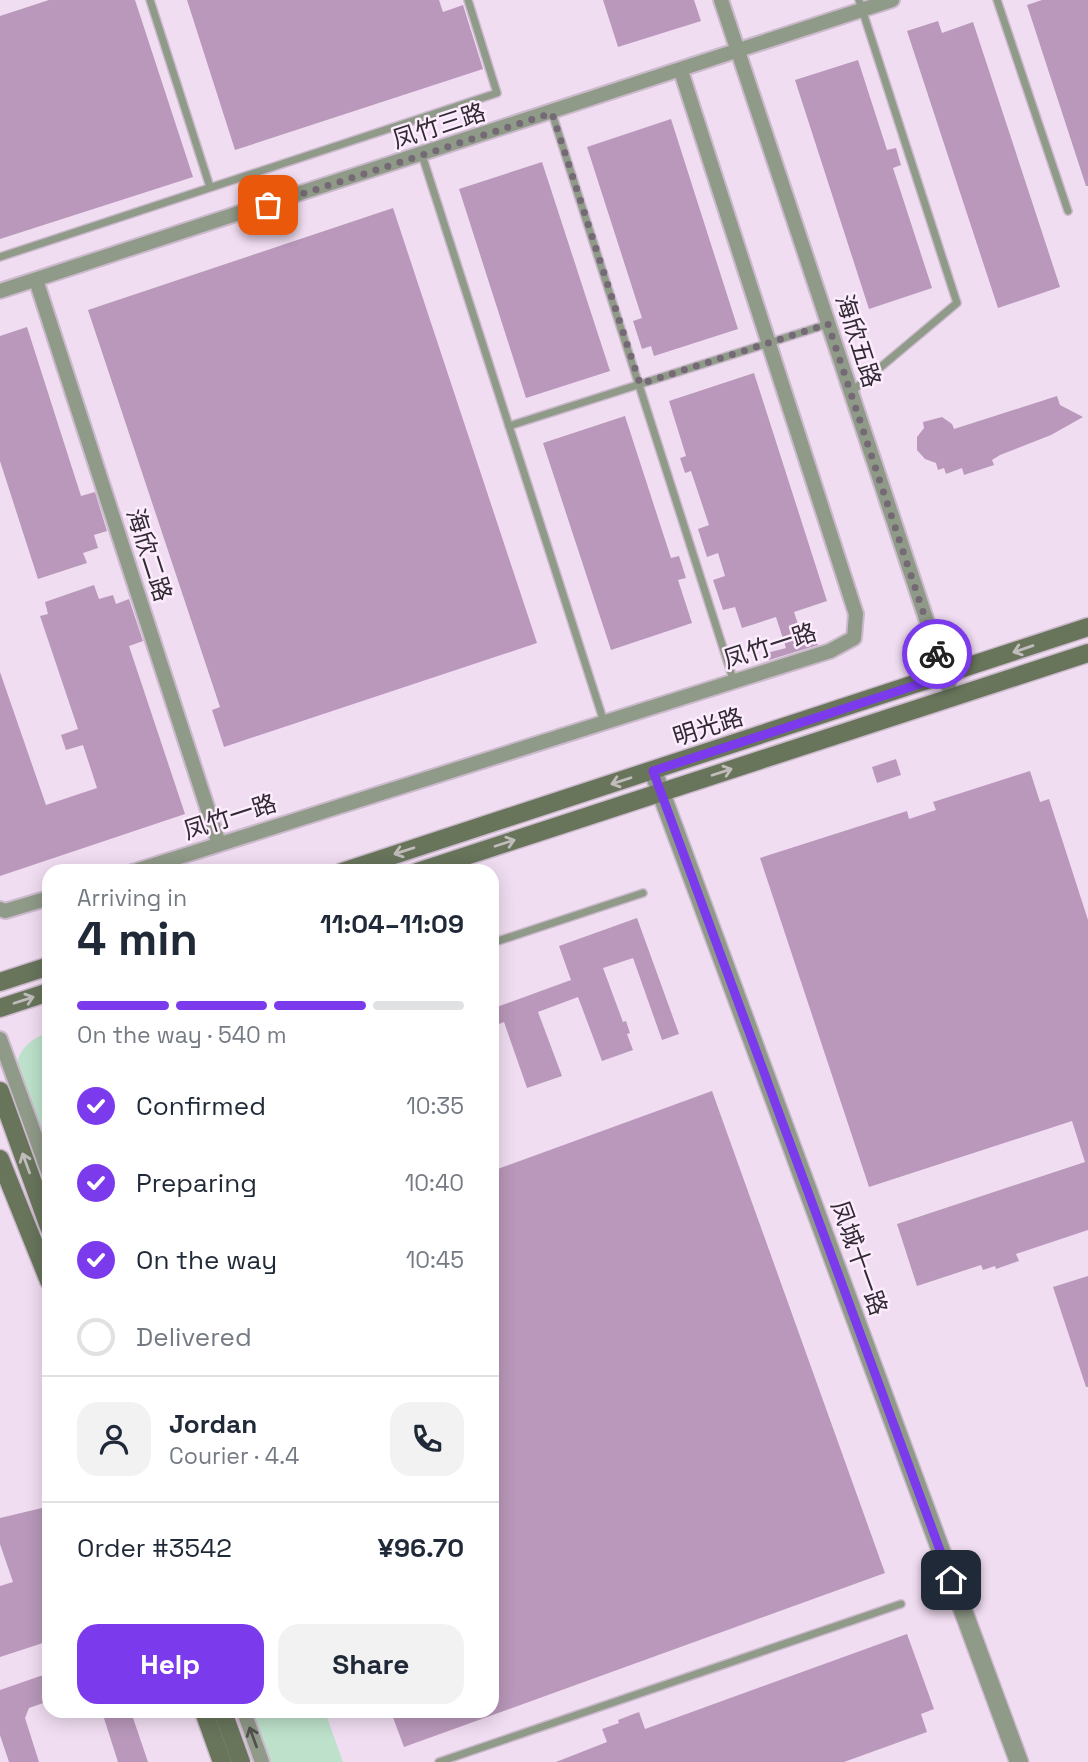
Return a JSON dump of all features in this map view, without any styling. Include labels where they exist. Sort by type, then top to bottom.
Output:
[{"type":"main road","name":"明光路","points":[[367,864],[1088,627]]},
{"type":"main road","name":"明光路","points":[[441,864],[1088,653]]},
{"type":"main road","points":[[0,982],[42,968]]},
{"type":"main road","points":[[0,1008],[42,994]]},
{"type":"main road","points":[[0,1091],[42,1208]]},
{"type":"main road","points":[[0,1159],[42,1264]]},
{"type":"main road","points":[[206,1718],[222,1762]]},
{"type":"main road","points":[[225,1718],[241,1762]]},
{"type":"street","name":"海欣五路","points":[[721,0],[952,697]]},
{"type":"street","name":"凤竹三路","points":[[0,291],[681,71],[860,5],[891,0]]},
{"type":"street","name":"凤竹一路","points":[[157,864],[830,651],[854,638],[856,614],[681,71]]},
{"type":"street","name":"海欣二路","points":[[36,279],[219,844]]},
{"type":"street","name":"凤城十一路","points":[[653,771],[1019,1762]]},
{"type":"street","points":[[3,910],[42,900]]},
{"type":"street","points":[[0,1040],[42,1155]]},
{"type":"street","points":[[246,1718],[262,1762]]},
{"type":"lane","points":[[150,0],[210,187]]},
{"type":"lane","points":[[0,257],[497,93],[468,0]]},
{"type":"lane","points":[[997,0],[1068,211]]},
{"type":"lane","points":[[850,391],[957,303],[860,5]]},
{"type":"lane","points":[[552,113],[734,681]]},
{"type":"lane","points":[[422,155],[604,722]]},
{"type":"lane","points":[[509,426],[828,324]]},
{"type":"lane","points":[[499,941],[643,893]]},
{"type":"lane","points":[[439,1762],[901,1604]]},
{"type":"green space","points":[[42,1035],[42,1144],[16,1068],[20,1055]]},
{"type":"green space","points":[[249,1718],[327,1718],[343,1762],[265,1762]]},
{"type":"building","points":[[49,0],[135,0],[193,177],[0,239],[0,16]]},
{"type":"building","points":[[187,0],[439,0],[443,12],[463,5],[483,69],[235,150]]},
{"type":"building","points":[[603,0],[694,0],[701,21],[618,47]]},
{"type":"building","points":[[1042,0],[1088,0],[1088,186],[1027,5]]},
{"type":"building","points":[[938,21],[942,33],[973,22],[1060,287],[998,308],[907,31]]},
{"type":"building","points":[[858,60],[887,150],[896,148],[901,165],[893,168],[932,288],[869,309],[795,80]]},
{"type":"building","points":[[671,119],[738,329],[654,356],[651,346],[642,349],[633,321],[642,318],[587,147]]},
{"type":"building","points":[[542,162],[610,371],[526,398],[459,189]]},
{"type":"building","points":[[393,208],[537,643],[224,747],[212,710],[220,707],[88,310]]},
{"type":"building","points":[[27,327],[81,496],[95,492],[107,531],[94,535],[98,548],[83,553],[87,563],[38,579],[0,461],[0,336]]},
{"type":"building","points":[[754,373],[827,601],[794,612],[804,642],[817,639],[818,645],[769,660],[767,653],[786,648],[776,617],[742,628],[735,607],[723,610],[713,580],[725,576],[718,553],[707,557],[698,529],[709,525],[691,471],[685,473],[680,458],[686,456],[669,401]]},
{"type":"building","points":[[1057,396],[1060,405],[1083,417],[1051,435],[1000,455],[992,460],[994,465],[964,475],[962,468],[946,474],[944,468],[938,470],[936,463],[925,459],[917,450],[917,437],[924,428],[923,422],[942,417],[952,424],[954,429]]},
{"type":"building","points":[[625,416],[671,558],[679,556],[686,578],[678,580],[692,623],[611,650],[543,443]]},
{"type":"building","points":[[94,585],[99,599],[113,595],[116,604],[129,599],[143,641],[129,646],[185,814],[0,876],[0,672],[46,805],[97,788],[83,745],[66,750],[61,735],[78,729],[40,616],[48,614],[45,602]]},
{"type":"building","points":[[896,759],[901,775],[877,783],[872,767]]},
{"type":"building","points":[[1030,771],[1040,802],[1049,799],[1088,920],[1088,1230],[1016,1254],[1019,1261],[996,1269],[995,1266],[983,1270],[981,1265],[917,1286],[897,1224],[1085,1162],[1072,1121],[869,1187],[760,858],[907,811],[909,819],[936,810],[933,802]]},
{"type":"building","points":[[637,918],[679,1034],[662,1040],[633,958],[603,968],[623,1022],[626,1021],[633,1050],[602,1061],[578,997],[538,1012],[562,1076],[527,1088],[504,1022],[499,1024],[499,1006],[571,980],[559,946]]},
{"type":"building","points":[[712,1091],[885,1573],[499,1713],[499,1168]]},
{"type":"building","points":[[1088,1276],[1088,1387],[1086,1387],[1053,1287]]},
{"type":"building","points":[[42,1508],[42,1643],[0,1657],[0,1586],[13,1582],[0,1544],[0,1518]]},
{"type":"building","points":[[907,1634],[934,1709],[921,1714],[927,1732],[844,1762],[556,1762],[607,1742],[602,1729],[639,1712],[645,1729]]},
{"type":"building","points":[[42,1675],[42,1703],[29,1708],[25,1718],[39,1762],[9,1762],[0,1735],[0,1690]]},
{"type":"building","points":[[104,1718],[133,1718],[148,1762],[118,1762]]},
{"type":"building","points":[[393,1718],[484,1718],[404,1747]]},
{"type":"way so far","points":[[268,205],[552,113],[640,384],[828,324],[937,654]]},
{"type":"route","points":[[937,654],[944,676],[653,771],[951,1580]]}]
